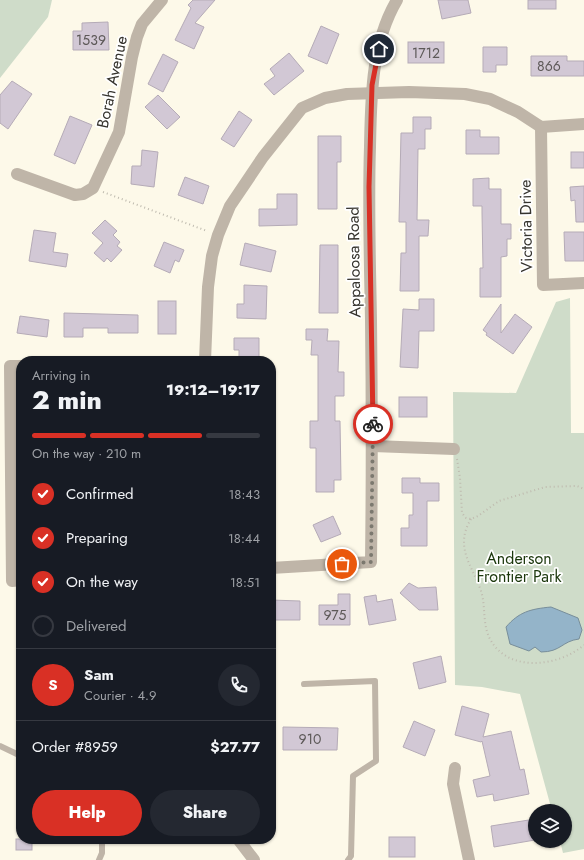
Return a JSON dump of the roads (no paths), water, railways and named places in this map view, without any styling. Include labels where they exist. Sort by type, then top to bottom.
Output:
[{"type":"street","name":"Borah Avenue","points":[[17,174],[75,196],[84,194],[93,188],[119,132],[132,57],[142,24],[162,0]]},
{"type":"street","name":"Appaloosa Road","points":[[276,568],[371,562],[373,446],[369,187],[372,93],[381,37],[389,13],[397,0]]},
{"type":"street","points":[[205,356],[208,287],[212,256],[218,235],[230,206],[263,156],[302,108],[325,98],[347,94],[464,94],[490,99],[518,112],[541,127],[584,124]]},
{"type":"street","name":"Victoria Drive","points":[[541,127],[543,284],[584,284]]},
{"type":"street","points":[[373,446],[454,448]]},
{"type":"street","points":[[455,768],[453,784],[469,860]]},
{"type":"street","points":[[242,844],[254,860]]},
{"type":"lane","points":[[304,684],[375,680],[376,761],[353,776],[352,856],[348,860]]},
{"type":"lane","points":[[0,746],[16,754]]},
{"type":"lane","points":[[99,860],[102,853],[102,844]]},
{"type":"water","points":[[551,607],[578,618],[582,630],[579,639],[573,640],[548,652],[541,652],[535,647],[529,651],[510,644],[506,627],[511,622],[520,615],[531,610]]},
{"type":"park label","name":"Anderson Frontier Park","points":[[519,567]]}]
